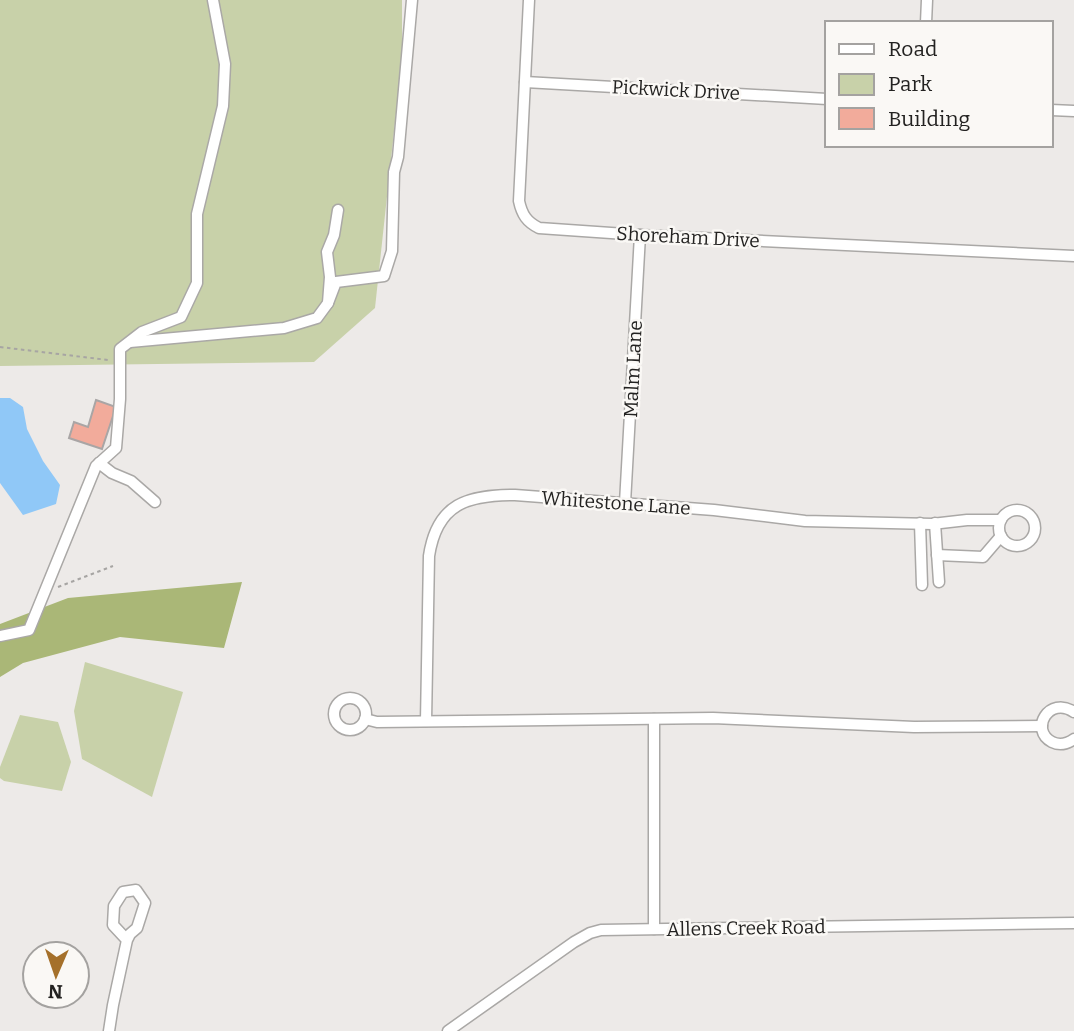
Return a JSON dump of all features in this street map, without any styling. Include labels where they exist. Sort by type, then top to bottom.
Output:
[{"type":"street","points":[[0,636],[29,630],[96,466],[116,448],[120,349],[142,332],[181,317],[197,283],[197,214],[223,106],[225,64],[213,0]]},
{"type":"street","points":[[130,342],[284,328],[317,318],[328,303],[336,282],[384,276],[392,251],[394,172],[398,157],[412,0]]},
{"type":"street","name":"Shoreham Drive","points":[[529,0],[519,192],[521,210],[525,217],[539,228],[1074,256]]},
{"type":"street","points":[[926,21],[927,0]]},
{"type":"street","name":"Pickwick Drive","points":[[525,82],[825,99]]},
{"type":"street","points":[[1053,110],[1074,111]]},
{"type":"street","points":[[328,303],[330,277],[327,252],[334,235],[338,209]]},
{"type":"street","name":"Malm Lane","points":[[625,503],[640,235]]},
{"type":"street","points":[[99,463],[112,473],[131,481],[155,502]]},
{"type":"street","name":"Whitestone Lane","points":[[426,721],[429,556],[433,535],[445,516],[463,502],[490,495],[516,495],[715,510],[805,521],[935,523],[1001,520],[1009,512],[1021,511],[1031,516],[1035,527],[1032,538],[1022,545],[1011,544],[1001,537]]},
{"type":"street","points":[[937,555],[984,557],[1001,537],[1001,520]]},
{"type":"street","points":[[920,523],[922,585]]},
{"type":"street","points":[[935,523],[939,582]]},
{"type":"street","points":[[1074,712],[1068,708],[1056,708],[1046,715],[1042,726],[1051,742],[1063,744],[1074,739]]},
{"type":"street","points":[[365,719],[377,722],[713,718],[914,727],[1042,726]]},
{"type":"street","points":[[653,719],[654,929]]},
{"type":"street","name":"Allens Creek Road","points":[[448,1031],[574,942],[601,930],[1074,923]]},
{"type":"street","points":[[109,1031],[127,940]]},
{"type":"path","points":[[0,347],[120,360]]},
{"type":"path","points":[[44,593],[113,566]]},
{"type":"green space","points":[[0,0],[402,0],[402,57],[375,308],[314,362],[0,366]]},
{"type":"green space","points":[[242,582],[224,648],[120,637],[23,663],[0,677],[0,624],[68,598]]},
{"type":"green space","points":[[85,662],[183,692],[152,797],[82,759],[74,711]]},
{"type":"green space","points":[[20,715],[58,722],[71,762],[62,791],[4,781],[0,778],[0,767]]},
{"type":"water","points":[[0,398],[10,398],[23,407],[27,429],[43,461],[60,485],[56,504],[23,515],[0,483]]},
{"type":"building","points":[[96,400],[116,407],[102,449],[69,438],[74,422],[88,427]]}]
